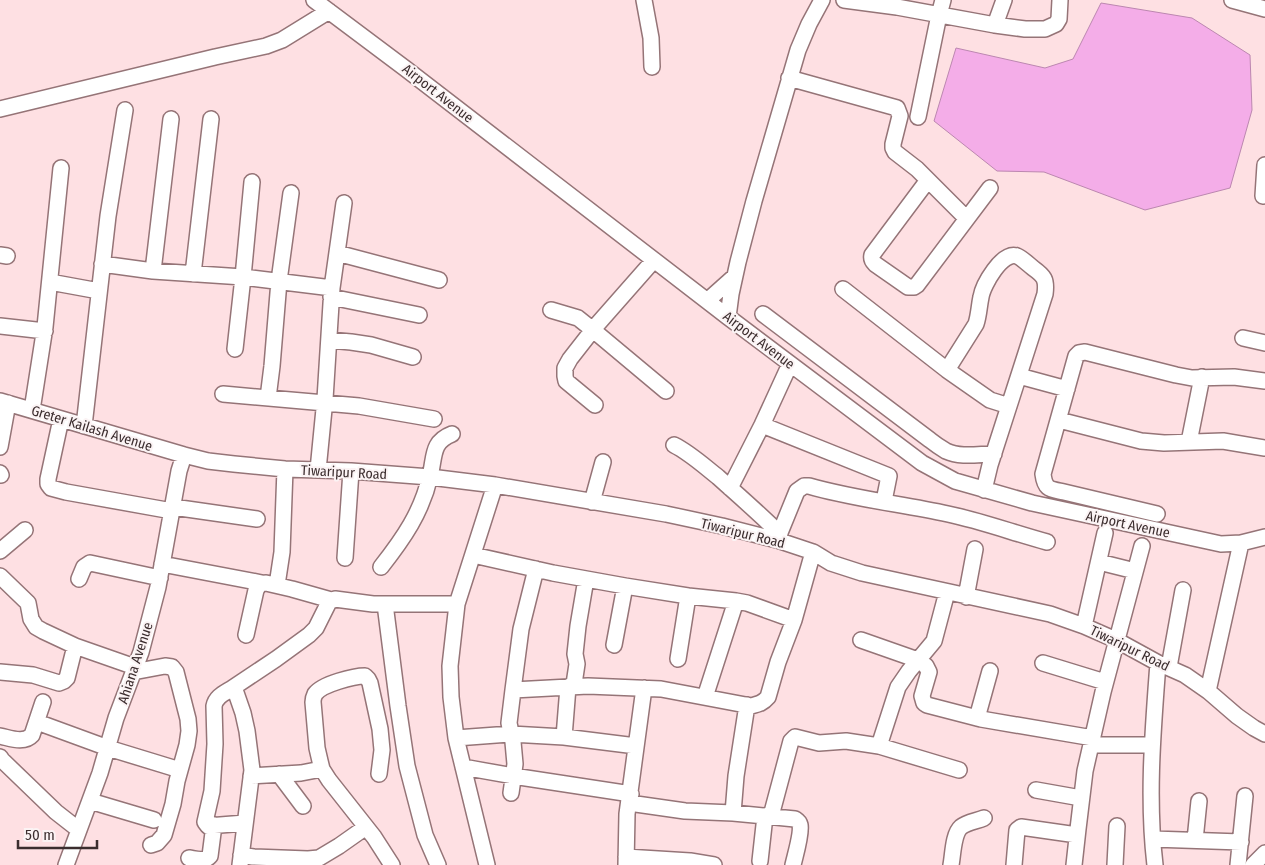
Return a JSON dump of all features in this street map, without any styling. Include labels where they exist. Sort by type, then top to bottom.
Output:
[{"type":"street","name":"Airport Avenue","points":[[314,0],[922,463],[955,481],[984,490],[1032,503],[1220,544],[1242,543],[1265,537]]},
{"type":"street","points":[[644,0],[651,38],[652,67]]},
{"type":"street","points":[[728,317],[734,276],[789,78],[809,24],[822,0]]},
{"type":"street","points":[[844,0],[1025,29],[1045,29],[1056,24],[1059,19],[1060,0]]},
{"type":"street","points":[[918,117],[943,0]]},
{"type":"street","points":[[994,25],[1004,0]]},
{"type":"street","points":[[1232,0],[1265,9]]},
{"type":"street","points":[[0,109],[266,46],[282,40],[329,11]]},
{"type":"street","points":[[789,78],[897,108],[900,116],[893,148],[966,218]]},
{"type":"street","points":[[84,426],[108,216],[125,110]]},
{"type":"street","points":[[153,271],[171,119]]},
{"type":"street","points":[[193,274],[211,119]]},
{"type":"street","points":[[1263,196],[1265,165]]},
{"type":"street","points":[[32,410],[45,331],[61,168]]},
{"type":"street","points":[[928,180],[872,255],[872,261],[875,264],[903,284],[914,287],[990,188]]},
{"type":"street","points":[[235,349],[252,182]]},
{"type":"street","points":[[268,398],[279,281],[291,193]]},
{"type":"street","points":[[318,470],[325,403],[332,292],[344,203]]},
{"type":"street","points":[[337,253],[439,280]]},
{"type":"street","points":[[947,370],[976,324],[981,296],[988,278],[1002,262],[1007,257],[1017,256],[1042,275],[1046,281],[1045,294],[984,490]]},
{"type":"street","points":[[595,405],[566,381],[564,376],[565,368],[593,330],[654,260]]},
{"type":"street","points":[[102,264],[153,271],[279,281],[332,292],[419,315]]},
{"type":"street","points":[[707,301],[734,276]]},
{"type":"street","points":[[50,282],[99,291]]},
{"type":"street","points":[[843,289],[947,370],[990,400],[1009,406]]},
{"type":"street","points":[[551,310],[578,318],[666,391]]},
{"type":"street","points":[[764,314],[946,451],[968,455],[994,454]]},
{"type":"street","points":[[0,326],[45,331]]},
{"type":"street","points":[[1243,338],[1265,343]]},
{"type":"street","points":[[329,340],[371,345],[413,357]]},
{"type":"street","points":[[1157,514],[1052,490],[1044,482],[1044,474],[1076,356],[1085,352],[1192,378],[1234,377],[1265,381]]},
{"type":"street","points":[[730,488],[790,364]]},
{"type":"street","points":[[1019,376],[1066,389]]},
{"type":"street","points":[[1189,442],[1202,377]]},
{"type":"street","points":[[222,394],[358,406],[434,419]]},
{"type":"street","points":[[0,447],[4,402]]},
{"type":"street","name":"Greter Kailash Avenue","points":[[4,402],[184,455]]},
{"type":"street","points":[[61,419],[48,479],[50,488],[173,509],[257,519]]},
{"type":"street","points":[[1059,420],[1141,441],[1164,443],[1223,441],[1265,448]]},
{"type":"street","points":[[762,425],[889,476],[884,501]]},
{"type":"street","points":[[381,567],[403,538],[420,505],[430,477],[436,446],[443,438],[452,434]]},
{"type":"street","points":[[674,444],[705,466],[745,500],[778,537],[797,491],[804,486],[809,486],[844,495],[950,514],[1047,542]]},
{"type":"street","name":"Tiwaripur Road","points":[[184,455],[208,461],[285,469],[351,471],[430,477],[495,485],[666,514],[778,537],[814,552],[831,563],[862,573],[1050,614],[1084,626],[1185,675],[1237,716],[1265,734]]},
{"type":"street","name":"Ahiana Avenue","points":[[66,865],[90,801],[116,718],[141,652],[161,571],[179,471],[184,455]]},
{"type":"street","points":[[592,502],[603,462]]},
{"type":"street","points":[[277,585],[282,552],[285,469]]},
{"type":"street","points":[[345,558],[351,471]]},
{"type":"street","points":[[487,865],[456,738],[451,697],[450,666],[457,604],[495,485]]},
{"type":"street","points":[[0,551],[25,530]]},
{"type":"street","points":[[1084,626],[1105,533]]},
{"type":"street","points":[[1208,692],[1242,543]]},
{"type":"street","points":[[1074,865],[1085,771],[1105,682],[1142,546]]},
{"type":"street","points":[[966,597],[975,549]]},
{"type":"street","points":[[512,690],[588,686],[644,688],[661,689],[747,705],[760,704],[768,697],[814,552]]},
{"type":"street","points":[[472,555],[625,586],[747,603],[794,620]]},
{"type":"street","points":[[1099,562],[1135,571]]},
{"type":"street","points":[[79,579],[84,567],[90,563],[266,583],[332,600],[373,604],[457,604]]},
{"type":"street","points":[[511,793],[515,759],[509,723],[512,690],[521,629],[536,569]]},
{"type":"street","points":[[0,576],[28,603],[31,619],[36,627],[43,631],[75,646],[134,669],[165,666],[172,667],[176,672],[188,719],[189,732],[164,835],[157,843],[151,845]]},
{"type":"street","points":[[568,687],[574,684],[577,664],[575,656],[578,626],[586,579]]},
{"type":"street","points":[[246,635],[256,590],[258,585],[262,583]]},
{"type":"street","points":[[614,646],[625,586]]},
{"type":"street","points":[[1155,865],[1151,822],[1152,745],[1164,665],[1183,590]]},
{"type":"street","points":[[879,746],[898,687],[908,671],[934,641],[947,592]]},
{"type":"street","points":[[678,659],[688,596]]},
{"type":"street","points":[[245,823],[208,826],[205,822],[212,791],[215,701],[219,696],[276,659],[316,628],[329,602],[332,600]]},
{"type":"street","points":[[705,697],[736,601]]},
{"type":"street","points":[[385,604],[408,766],[425,835],[438,865]]},
{"type":"street","points":[[862,640],[918,660],[926,666],[929,672],[922,696],[927,706],[1092,742],[1152,745]]},
{"type":"street","points":[[0,672],[33,675],[59,683],[62,682],[67,678],[75,646]]},
{"type":"street","points":[[1042,663],[1105,682]]},
{"type":"street","points":[[977,718],[990,670]]},
{"type":"street","points":[[368,679],[394,675]]},
{"type":"street","points":[[379,774],[382,750],[380,729],[368,679],[365,676],[360,676],[342,680],[314,695],[317,748],[322,769],[392,865]]},
{"type":"street","points":[[234,687],[247,731],[252,770],[241,860],[254,857],[324,861],[339,846],[366,827]]},
{"type":"street","points":[[564,737],[568,687]]},
{"type":"street","points":[[644,688],[627,814],[626,861],[690,861],[714,865]]},
{"type":"street","points":[[0,736],[26,740],[32,735],[44,702]]},
{"type":"street","points":[[733,814],[736,776],[747,705]]},
{"type":"street","points":[[37,722],[108,748],[180,770]]},
{"type":"street","points":[[456,738],[512,734],[564,737],[636,746]]},
{"type":"street","points":[[760,861],[768,816],[793,738],[797,737],[819,743],[846,741],[879,746],[959,770]]},
{"type":"street","points":[[0,757],[49,806],[79,830]]},
{"type":"street","points":[[463,768],[630,798],[685,811],[795,819],[800,826],[793,865]]},
{"type":"street","points":[[251,776],[301,773],[322,769]]},
{"type":"street","points":[[279,774],[303,806]]},
{"type":"street","points":[[1036,790],[1081,798]]},
{"type":"street","points":[[1238,865],[1245,796]]},
{"type":"street","points":[[90,801],[154,820]]},
{"type":"street","points":[[1195,840],[1199,801]]},
{"type":"street","points":[[951,865],[956,834],[960,828],[984,818]]},
{"type":"street","points":[[189,858],[205,860],[210,856],[214,825]]},
{"type":"street","points":[[1115,865],[1117,826]]},
{"type":"street","points":[[1014,865],[1017,830],[1021,827],[1077,835]]},
{"type":"street","points":[[1153,839],[1240,842]]},
{"type":"street","points":[[1253,865],[1265,853]]},
{"type":"shaded area","points":[[1101,3],[1192,18],[1250,55],[1252,110],[1230,188],[1145,210],[1044,172],[997,171],[934,121],[956,48],[1045,68],[1073,59]]}]
